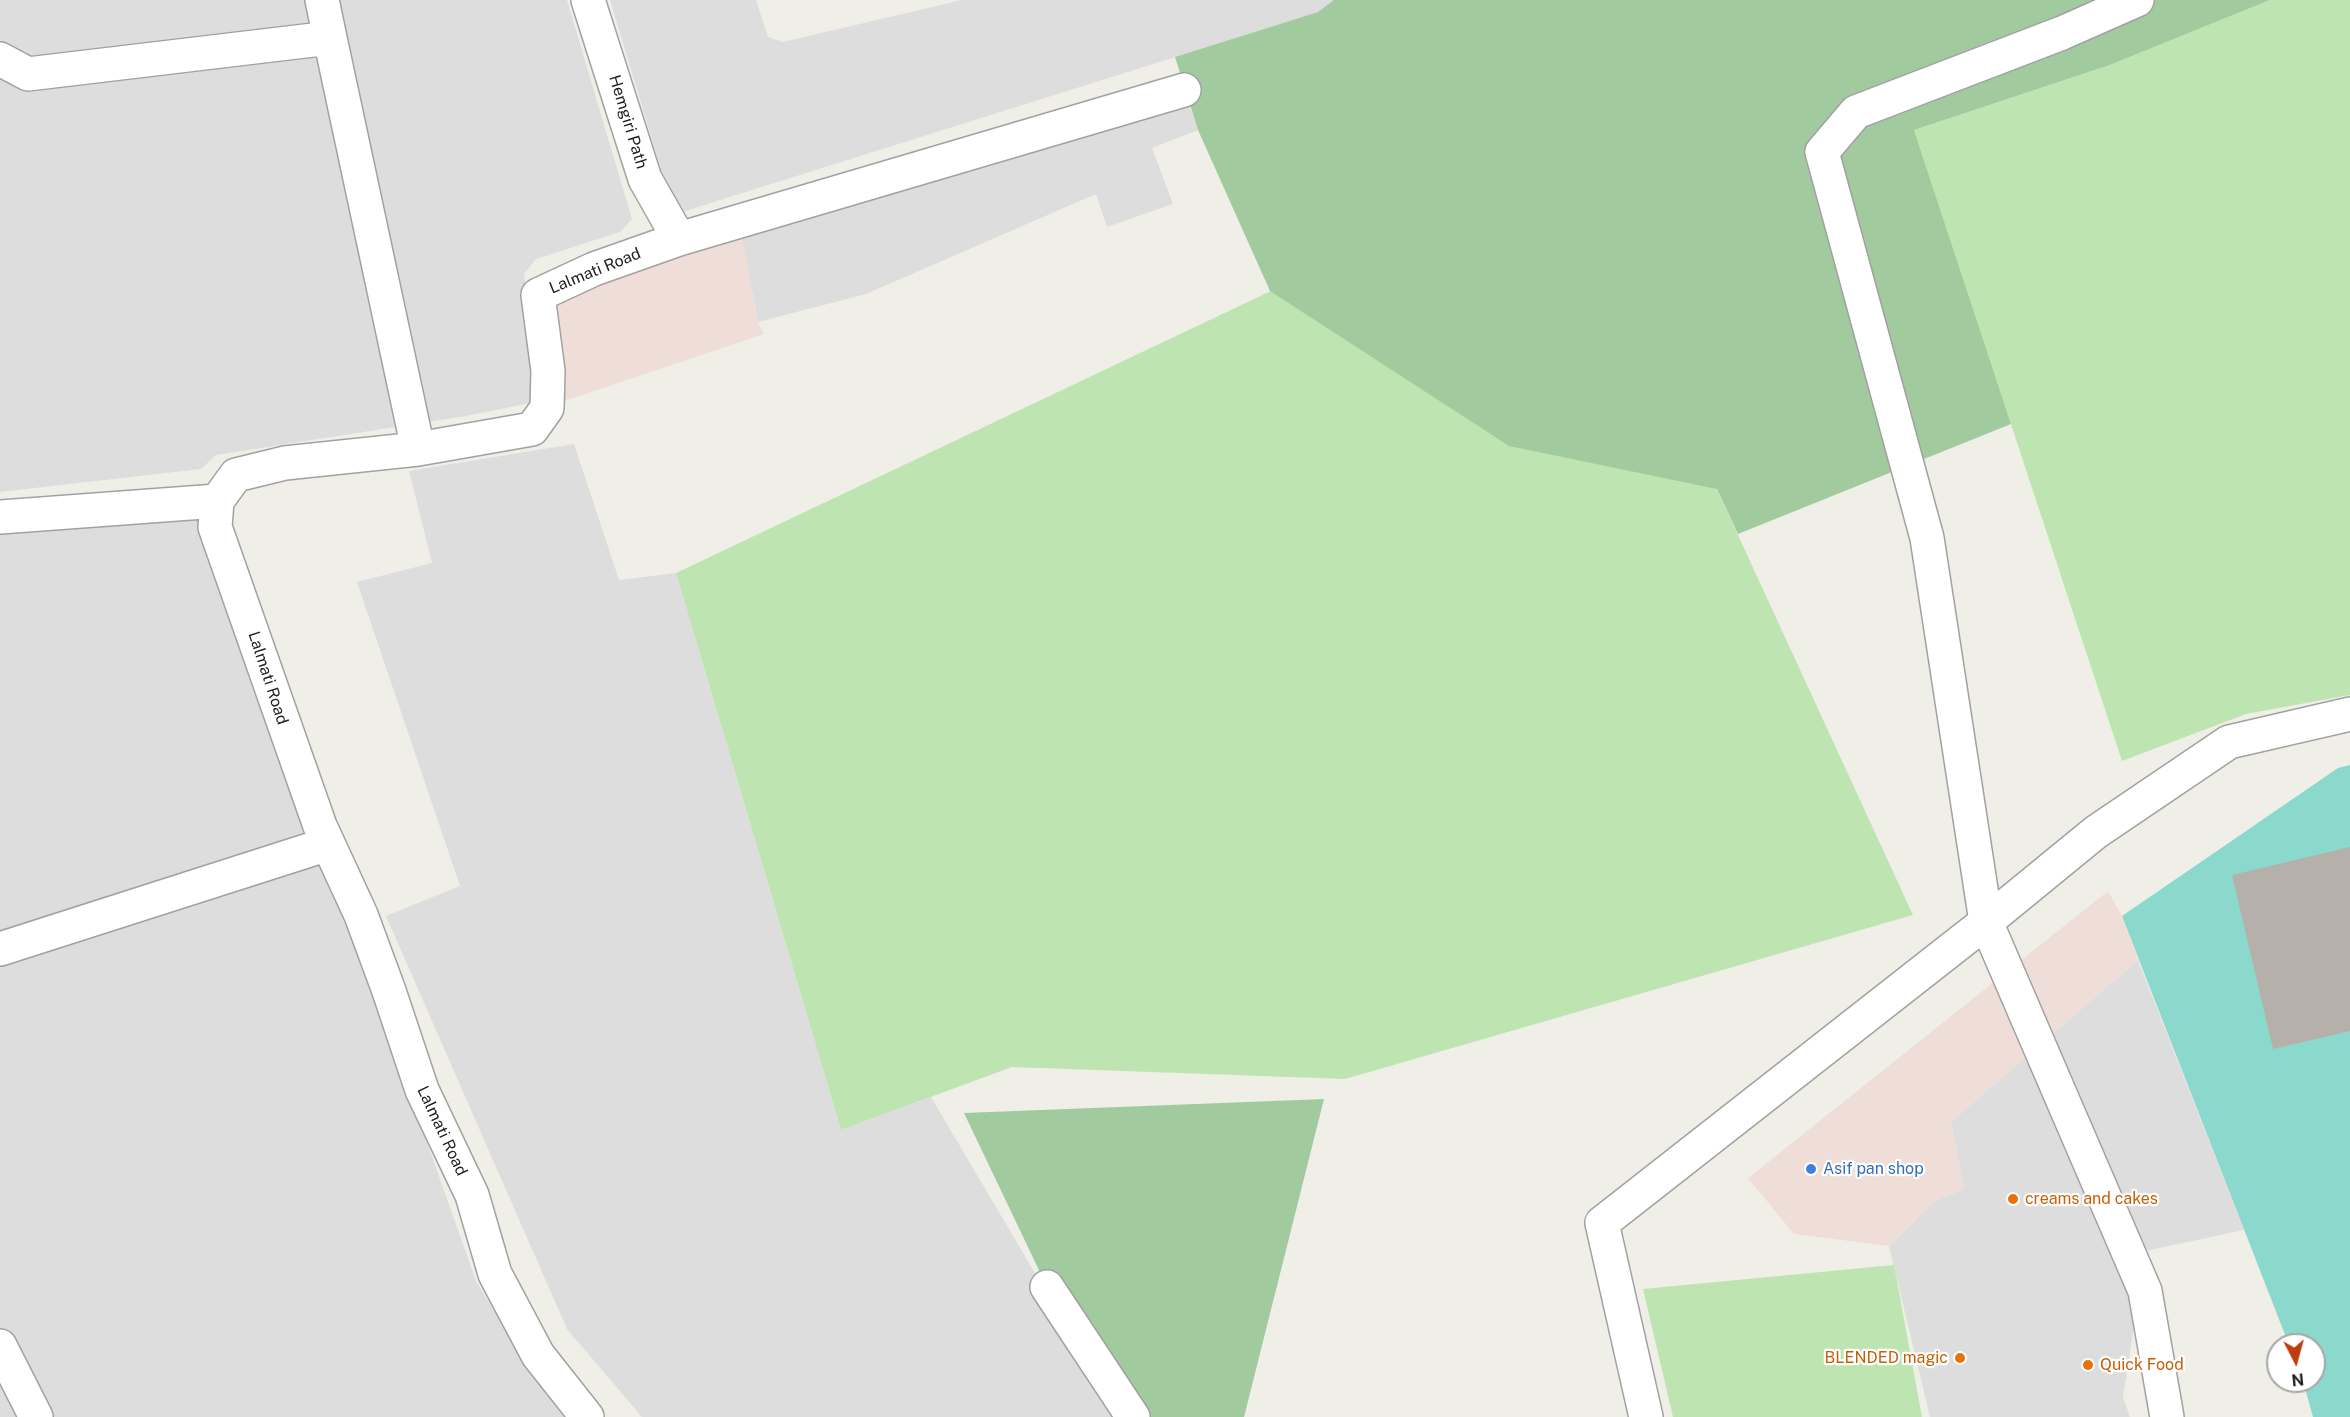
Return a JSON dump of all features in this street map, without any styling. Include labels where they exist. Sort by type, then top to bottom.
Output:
[{"type":"street","points":[[322,0],[418,449]]},
{"type":"street","name":"Hemgiri Path","points":[[588,0],[645,179],[679,239]]},
{"type":"street","points":[[2137,0],[2062,33],[1856,112],[1821,152],[1927,538],[1986,922],[2145,1291],[2168,1417]]},
{"type":"street","points":[[0,59],[28,74],[330,38]]},
{"type":"street","points":[[679,239],[1184,90]]},
{"type":"street","name":"Lalmati Road","points":[[587,1417],[538,1354],[495,1274],[472,1195],[422,1090],[361,915],[320,826],[215,526],[217,501],[236,475],[285,463],[418,449],[532,429],[547,408],[548,371],[538,295],[594,268],[679,239]]},
{"type":"street","points":[[0,517],[217,501]]},
{"type":"street","points":[[1646,1417],[1602,1223],[1986,922],[2096,832],[2229,742],[2350,714]]},
{"type":"street","points":[[0,949],[328,844]]},
{"type":"street","points":[[1047,1287],[1133,1417]]},
{"type":"street","points":[[0,1346],[36,1417]]},
{"type":"shaded area","points":[[0,0],[567,0],[632,219],[620,232],[536,259],[524,274],[538,386],[531,403],[466,416],[216,455],[201,469],[0,492]]},
{"type":"shaded area","points":[[610,0],[756,0],[768,37],[783,42],[962,0],[1357,0],[682,212],[673,209]]},
{"type":"shaded area","points":[[1184,90],[1198,130],[1152,148],[1173,204],[1107,227],[1096,194],[866,294],[758,322],[739,224]]},
{"type":"shaded area","points":[[739,224],[758,322],[764,334],[561,402],[546,304]]},
{"type":"shaded area","points":[[574,444],[619,580],[676,573],[841,1130],[931,1097],[1120,1417],[642,1417],[567,1329],[386,916],[460,886],[357,582],[432,563],[409,471]]},
{"type":"shaded area","points":[[206,517],[476,1281],[506,1330],[574,1417],[0,1417],[0,531]]},
{"type":"shaded area","points":[[2350,765],[2350,1417],[2313,1417],[2306,1393],[2326,1393],[2326,1333],[2284,1333],[2122,916],[2338,768]]},
{"type":"shaded area","points":[[2108,891],[2122,916],[2138,960],[1951,1122],[1964,1189],[1936,1200],[1889,1246],[1794,1234],[1748,1178]]},
{"type":"shaded area","points":[[2138,960],[2244,1230],[2117,1257],[2135,1320],[2123,1397],[2130,1417],[1930,1417],[1889,1246],[1936,1200],[1964,1189],[1951,1122]]},
{"type":"green space","points":[[1334,0],[2270,0],[2110,65],[1914,130],[2011,424],[1738,534],[1717,489],[1509,446],[1270,291],[1198,130],[1175,57],[1318,12]]},
{"type":"green space","points":[[2270,0],[2350,0],[2350,695],[2246,714],[2122,761],[1914,130],[2110,65]]},
{"type":"green space","points":[[1562,153],[1913,915],[1345,1079],[1012,1067],[841,1130],[676,573]]},
{"type":"green space","points":[[1324,1099],[1244,1417],[1133,1417],[1047,1287],[964,1113]]},
{"type":"green space","points":[[1894,1265],[1922,1417],[1673,1417],[1643,1289]]},
{"type":"building","points":[[2350,847],[2350,1031],[2273,1049],[2232,875]]},
{"type":"place","name":"Asif pan shop","points":[[1811,1169]]},
{"type":"place","name":"creams and cakes","points":[[2013,1199]]},
{"type":"place","name":"BLENDED magic","points":[[1960,1358]]},
{"type":"place","name":"Quick Food","points":[[2088,1365]]}]
